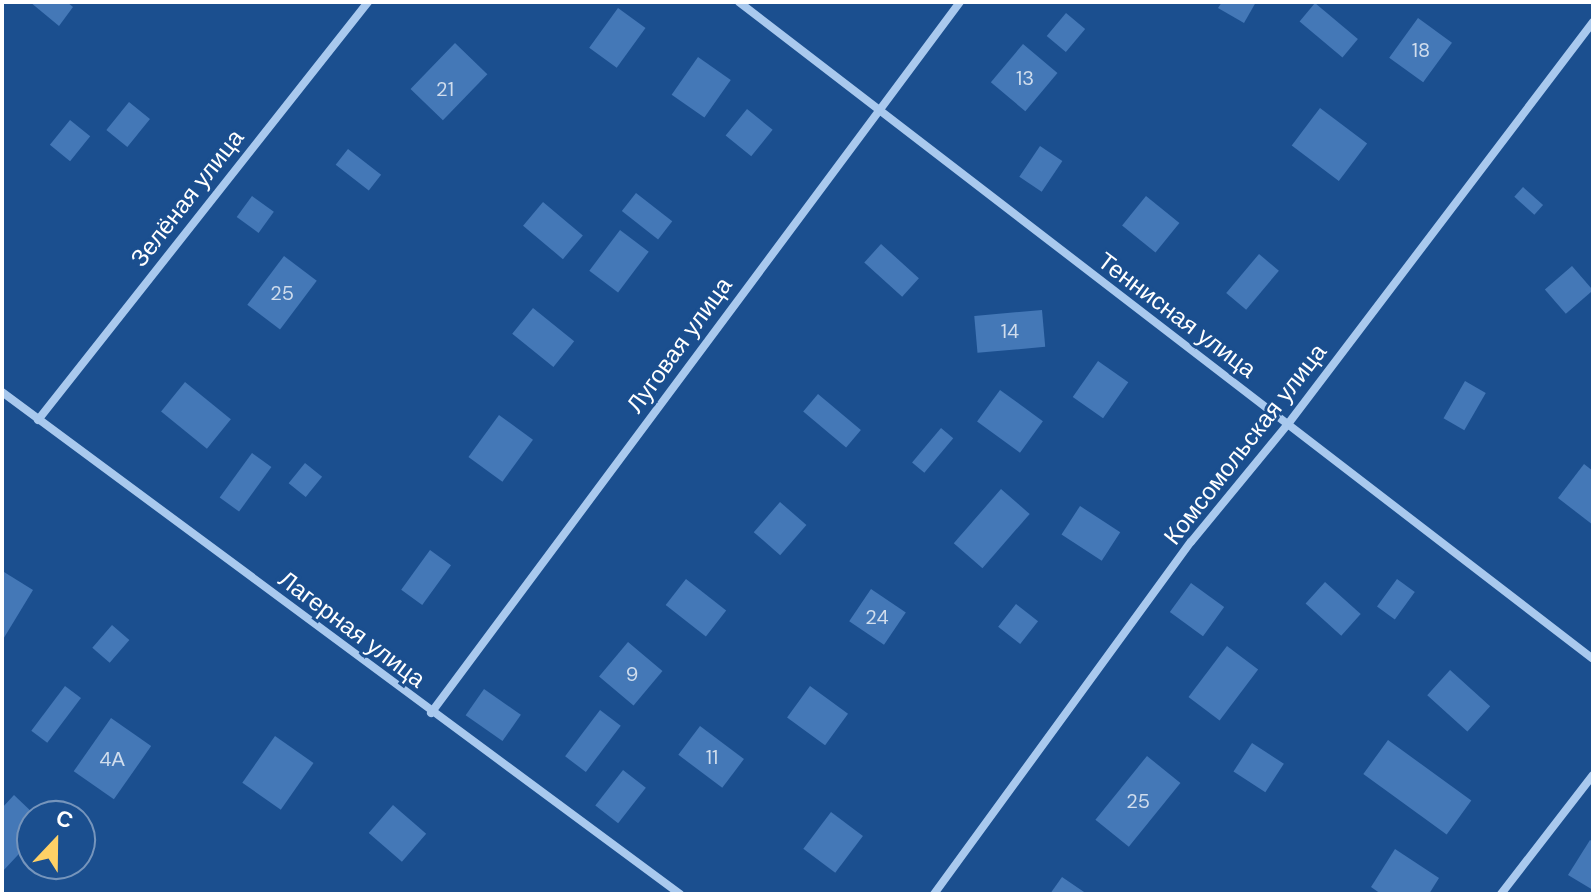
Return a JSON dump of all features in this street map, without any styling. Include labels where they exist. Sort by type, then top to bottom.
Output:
[{"type":"street","name":"Зелёная улица","points":[[38,420],[368,2]]},
{"type":"street","name":"Теннисная улица","points":[[739,2],[876,112],[1593,659]]},
{"type":"street","name":"Луговая улица","points":[[431,713],[960,2]]},
{"type":"street","name":"Комсомольская улица","points":[[934,894],[1191,542],[1288,424],[1593,22]]},
{"type":"street","name":"Лагерная улица","points":[[2,392],[431,713],[680,894]]},
{"type":"street","points":[[1501,894],[1593,775]]},
{"type":"building","points":[[30,2],[67,2],[73,7],[59,26]]},
{"type":"building","points":[[1222,2],[1256,2],[1244,23],[1218,8]]},
{"type":"building","points":[[1315,3],[1358,39],[1342,57],[1300,21]]},
{"type":"building","points":[[618,8],[646,28],[617,68],[589,48]]},
{"type":"building","points":[[1066,13],[1085,29],[1066,52],[1047,36]]},
{"type":"building","points":[[1418,18],[1452,43],[1423,82],[1389,58]]},
{"type":"building","points":[[455,43],[487,74],[443,120],[411,89]]},
{"type":"building","points":[[1023,44],[1057,73],[1025,111],[991,82]]},
{"type":"building","points":[[698,57],[731,80],[704,118],[672,95]]},
{"type":"building","points":[[129,102],[150,119],[127,147],[106,130]]},
{"type":"building","points":[[1320,108],[1367,144],[1339,181],[1292,146]]},
{"type":"building","points":[[747,109],[773,130],[751,156],[726,135]]},
{"type":"building","points":[[70,120],[90,136],[70,161],[50,145]]},
{"type":"building","points":[[1040,146],[1062,161],[1042,192],[1019,177]]},
{"type":"building","points":[[348,149],[381,175],[369,191],[336,165]]},
{"type":"building","points":[[1523,187],[1543,205],[1534,215],[1514,197]]},
{"type":"building","points":[[636,193],[672,221],[658,239],[622,211]]},
{"type":"building","points":[[252,196],[274,212],[259,233],[237,217]]},
{"type":"building","points":[[1146,196],[1179,223],[1156,253],[1122,226]]},
{"type":"building","points":[[543,202],[583,235],[563,259],[523,226]]},
{"type":"building","points":[[620,230],[649,252],[618,292],[589,271]]},
{"type":"building","points":[[881,244],[919,278],[902,297],[864,263]]},
{"type":"building","points":[[1259,254],[1279,271],[1246,310],[1226,293]]},
{"type":"building","points":[[284,256],[317,281],[280,329],[247,305]]},
{"type":"building","points":[[1572,266],[1593,290],[1566,314],[1545,290]]},
{"type":"building","points":[[533,308],[574,341],[553,367],[512,334]]},
{"type":"building","points":[[1042,310],[1045,347],[977,353],[974,316]]},
{"type":"building","points":[[1098,361],[1128,382],[1103,418],[1073,397]]},
{"type":"building","points":[[1465,381],[1486,393],[1464,430],[1444,418]]},
{"type":"building","points":[[185,382],[231,419],[207,449],[161,412]]},
{"type":"building","points":[[1000,390],[1043,421],[1020,453],[977,422]]},
{"type":"building","points":[[818,394],[861,430],[846,448],[803,412]]},
{"type":"building","points":[[499,415],[533,440],[502,482],[468,457]]},
{"type":"building","points":[[941,428],[953,438],[924,473],[912,462]]},
{"type":"building","points":[[252,453],[271,467],[239,512],[220,497]]},
{"type":"building","points":[[305,463],[322,477],[306,497],[289,483]]},
{"type":"building","points":[[1584,464],[1593,471],[1593,525],[1558,498]]},
{"type":"building","points":[[1001,489],[1030,514],[982,568],[954,543]]},
{"type":"building","points":[[780,502],[806,525],[780,555],[754,532]]},
{"type":"building","points":[[1080,506],[1120,532],[1102,561],[1061,535]]},
{"type":"building","points":[[430,550],[451,565],[422,605],[401,590]]},
{"type":"building","points":[[4,572],[33,590],[2,641],[2,575]]},
{"type":"building","points":[[686,579],[726,610],[706,636],[666,605]]},
{"type":"building","points":[[1397,579],[1415,592],[1395,619],[1377,607]]},
{"type":"building","points":[[1325,582],[1361,614],[1341,636],[1306,604]]},
{"type":"building","points":[[1191,583],[1224,607],[1203,636],[1170,612]]},
{"type":"building","points":[[871,589],[906,612],[884,645],[849,621]]},
{"type":"building","points":[[1016,604],[1038,621],[1020,644],[998,627]]},
{"type":"building","points":[[112,625],[129,640],[110,663],[92,648]]},
{"type":"building","points":[[628,642],[662,671],[634,705],[599,676]]},
{"type":"building","points":[[1227,646],[1258,669],[1220,721],[1188,697]]},
{"type":"building","points":[[1450,670],[1490,706],[1467,731],[1427,695]]},
{"type":"building","points":[[65,686],[81,698],[47,743],[31,731]]},
{"type":"building","points":[[810,686],[848,714],[825,745],[787,718]]},
{"type":"building","points":[[484,689],[521,715],[503,741],[466,715]]},
{"type":"building","points":[[600,710],[621,726],[586,772],[565,756]]},
{"type":"building","points":[[111,718],[151,746],[114,799],[74,771]]},
{"type":"building","points":[[700,726],[744,759],[722,788],[678,755]]},
{"type":"building","points":[[275,736],[314,763],[281,810],[242,783]]},
{"type":"building","points":[[1388,740],[1471,801],[1447,835],[1363,774]]},
{"type":"building","points":[[1252,743],[1284,764],[1265,792],[1233,772]]},
{"type":"building","points":[[1147,756],[1180,783],[1129,847],[1095,820]]},
{"type":"building","points":[[623,770],[646,788],[618,823],[595,805]]},
{"type":"building","points":[[14,795],[19,800],[16,800],[16,857],[2,872],[2,808]]},
{"type":"building","points":[[393,805],[426,834],[402,862],[369,833]]},
{"type":"building","points":[[831,812],[863,836],[835,873],[803,849]]},
{"type":"building","points":[[1590,840],[1593,842],[1593,890],[1568,875]]},
{"type":"building","points":[[1395,849],[1439,878],[1429,894],[1381,894],[1371,887]]},
{"type":"building","points":[[1062,877],[1087,894],[1050,894]]}]
